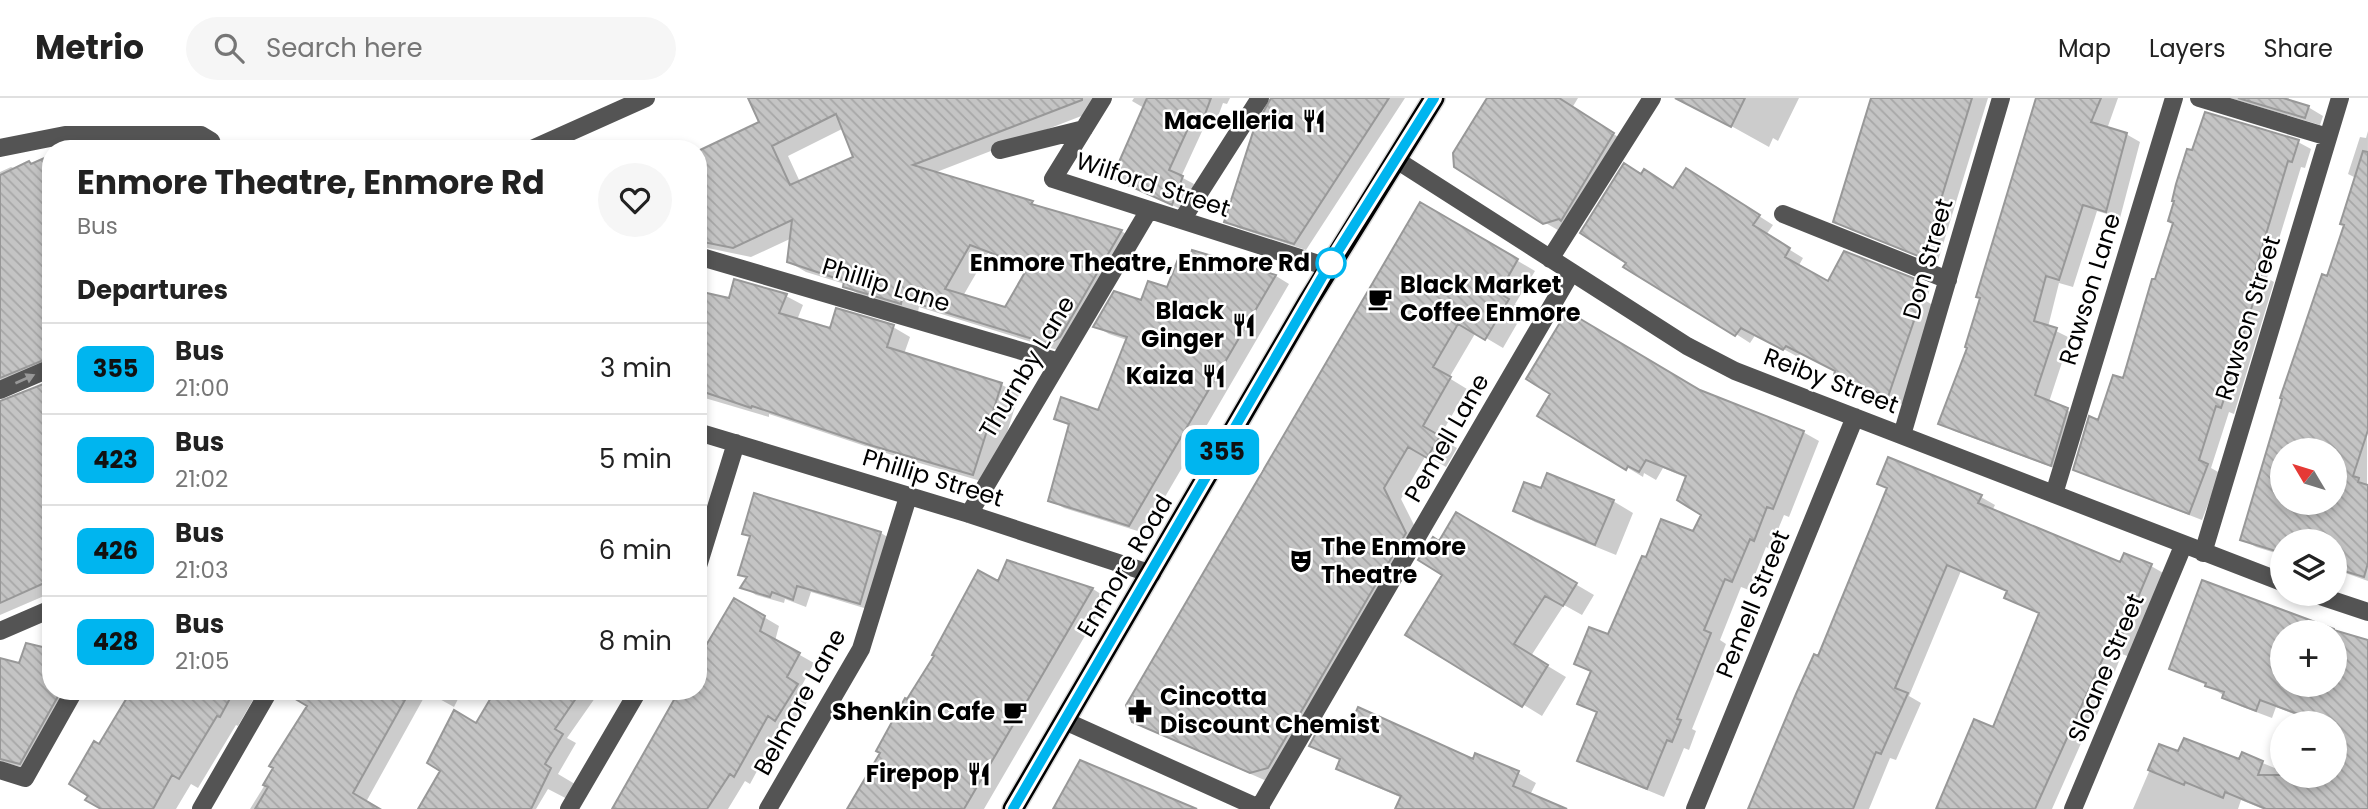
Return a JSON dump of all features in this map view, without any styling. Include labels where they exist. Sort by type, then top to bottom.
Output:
[{"type":"highway","name":"Enmore Road","points":[[1013,809],[1328,267],[1434,98]]},
{"type":"street","points":[[552,140],[646,98]]},
{"type":"street","name":"Wilford Street","points":[[1103,98],[1053,179],[1328,267]]},
{"type":"street","points":[[1182,220],[1260,98]]},
{"type":"street","points":[[1550,259],[1652,98]]},
{"type":"street","name":"Don Street","points":[[1902,435],[2001,98]]},
{"type":"street","name":"Rawson Lane","points":[[2054,494],[2174,98]]},
{"type":"street","points":[[2199,98],[2328,137]]},
{"type":"street","name":"Rawson Street","points":[[2203,553],[2340,98]]},
{"type":"street","points":[[1000,150],[1084,129]]},
{"type":"street","points":[[572,140],[575,130]]},
{"type":"street","points":[[0,148],[65,135],[201,135],[209,140]]},
{"type":"street","name":"Reiby Street","points":[[1395,159],[1687,346],[1735,370],[2270,578]]},
{"type":"street","name":"Thurnby Lane","points":[[969,514],[1149,210]]},
{"type":"street","points":[[1783,214],[1948,280]]},
{"type":"street","name":"Phillip Lane","points":[[707,259],[1059,362]]},
{"type":"street","name":"Pemell Lane","points":[[1260,809],[1572,273]]},
{"type":"street","points":[[0,390],[42,372]]},
{"type":"street","name":"Pemell Street","points":[[1695,809],[1855,417]]},
{"type":"street","name":"Phillip Street","points":[[707,435],[969,514],[1152,574]]},
{"type":"street","points":[[707,537],[736,443]]},
{"type":"street","name":"Belmore Lane","points":[[768,809],[861,649],[908,496]]},
{"type":"street","name":"Sloane Street","points":[[2073,809],[2183,546]]},
{"type":"street","points":[[2347,605],[2368,612]]},
{"type":"street","points":[[0,631],[42,613]]},
{"type":"street","points":[[0,770],[25,778],[69,700]]},
{"type":"street","points":[[201,809],[264,700]]},
{"type":"street","points":[[569,809],[633,700]]},
{"type":"street","points":[[1065,721],[1226,803],[1260,809]]},
{"type":"building","points":[[748,98],[1082,98],[913,165],[1033,201],[1031,204],[1122,230],[1060,337],[1049,344],[902,299],[901,304],[843,287],[844,281],[787,262],[792,220],[733,248],[707,243],[707,147],[759,122]],"holes":[[[836,114],[853,157],[790,185],[772,146]],[[970,245],[1028,267],[1005,307],[945,289]]]},
{"type":"building","points":[[1147,98],[1211,98],[1201,125],[1191,122],[1169,170],[1183,176],[1172,205],[1112,178]]},
{"type":"building","points":[[1271,98],[1389,98],[1294,244],[1224,222],[1254,129]]},
{"type":"building","points":[[1487,98],[1559,98],[1614,133],[1561,221],[1559,219],[1543,224],[1454,167],[1453,153]]},
{"type":"building","points":[[1675,98],[1745,98],[1731,127]]},
{"type":"building","points":[[1871,98],[1972,98],[1923,258],[1833,222]]},
{"type":"building","points":[[2036,98],[2101,98],[2091,122],[2127,133],[2106,212],[2083,205],[2059,280],[2046,276],[2034,321],[2057,328],[2035,395],[2068,408],[2051,466],[1938,424],[1967,348],[1965,347],[1980,298],[1976,297]]},
{"type":"building","points":[[2238,98],[2283,98],[2309,106],[2305,118]]},
{"type":"building","points":[[2205,112],[2299,140],[2292,162],[2288,161],[2255,271],[2262,273],[2226,393],[2221,408],[2216,406],[2199,460],[2208,464],[2189,514],[2073,470],[2089,416],[2098,420],[2113,375],[2123,378],[2152,279],[2155,279],[2173,223],[2168,221],[2176,184],[2187,149],[2192,150]]},
{"type":"building","points":[[2363,151],[2368,152],[2368,430],[2353,476],[2359,478],[2358,482],[2368,485],[2368,563],[2364,577],[2347,572],[2347,529],[2270,529],[2270,549],[2240,540],[2270,439],[2270,515],[2347,515],[2347,438],[2270,438],[2282,399],[2280,398],[2322,274],[2327,276],[2344,225],[2340,224]]},
{"type":"building","points":[[42,159],[42,361],[0,378],[0,175],[29,161],[31,164]]},
{"type":"building","points":[[1624,163],[1641,174],[1644,169],[1673,188],[1686,168],[1760,215],[1753,225],[1790,248],[1785,257],[1828,281],[1844,251],[1916,279],[1912,293],[1922,297],[1888,397],[1834,375],[1835,371],[1786,346],[1783,350],[1741,328],[1735,336],[1623,267],[1626,263],[1580,233]]},
{"type":"building","points":[[1420,202],[1518,259],[1499,293],[1509,299],[1485,340],[1458,324],[1433,367],[1451,377],[1423,426],[1440,436],[1427,458],[1408,447],[1384,488],[1406,533],[1268,768],[1250,773],[1132,722],[1126,705]]},
{"type":"building","points":[[1192,250],[1276,275],[1129,526],[1048,501],[1069,424],[1054,419],[1061,397],[1098,410],[1127,337],[1093,327],[1114,291],[1141,300],[1148,281],[1167,287],[1180,254],[1190,257]]},
{"type":"building","points":[[734,279],[787,294],[779,313],[830,328],[836,308],[894,325],[887,347],[1002,383],[973,475],[707,393],[707,293],[729,298]]},
{"type":"building","points":[[1567,311],[1700,390],[1804,431],[1773,509],[1767,507],[1754,541],[1750,539],[1732,582],[1725,579],[1704,630],[1711,633],[1677,719],[1681,720],[1672,742],[1667,740],[1647,789],[1577,761],[1597,712],[1577,704],[1591,671],[1574,664],[1589,627],[1608,634],[1642,556],[1646,557],[1661,519],[1693,531],[1701,515],[1677,500],[1686,476],[1646,460],[1639,472],[1628,466],[1626,470],[1537,416],[1550,394],[1526,379]]},
{"type":"building","points":[[42,385],[42,584],[0,603],[0,401]]},
{"type":"building","points":[[1888,457],[1982,495],[1978,503],[2120,562],[2124,553],[2152,564],[2116,650],[2108,647],[2035,809],[1936,809],[1974,719],[1993,727],[2039,613],[2004,598],[2007,591],[1947,565],[1895,688],[1908,693],[1881,754],[1876,752],[1853,809],[1748,809],[1814,654],[1818,656],[1887,488],[1877,484]]},
{"type":"building","points":[[1547,473],[1614,500],[1595,545],[1513,511],[1524,482],[1541,488]]},
{"type":"building","points":[[754,493],[881,532],[860,604],[797,586],[793,600],[772,592],[770,597],[740,588],[747,577],[738,575],[750,536],[742,534]]},
{"type":"building","points":[[1456,512],[1577,583],[1563,606],[1545,596],[1514,644],[1548,665],[1522,707],[1405,635],[1442,575],[1418,560],[1433,537],[1439,541]]},
{"type":"building","points":[[1007,560],[1093,588],[964,809],[847,809],[880,753],[876,751],[905,698],[907,699],[934,656],[932,655],[978,570],[998,581]]},
{"type":"building","points":[[2202,580],[2310,620],[2270,620],[2270,697],[2347,697],[2347,634],[2368,640],[2368,809],[2266,809],[2225,792],[2223,798],[2148,770],[2159,744],[2178,751],[2184,738],[2239,759],[2242,752],[2263,761],[2258,775],[2270,775],[2270,788],[2347,788],[2347,711],[2290,711],[2260,700],[2256,711],[2222,698],[2224,692],[2205,686],[2206,683],[2169,669]]},
{"type":"building","points":[[734,598],[765,616],[760,631],[800,653],[787,677],[798,684],[775,721],[768,716],[734,777],[730,774],[707,809],[612,809],[674,700],[707,700],[707,644]]},
{"type":"building","points":[[26,643],[42,647],[42,700],[56,700],[20,764],[0,759],[0,658],[19,663]]},
{"type":"building","points":[[126,700],[229,700],[179,779],[172,775],[153,809],[101,809],[85,800],[88,796],[69,784],[94,741],[99,744]]},
{"type":"building","points":[[297,700],[405,700],[353,793],[380,809],[255,809],[268,787],[263,785],[273,768],[269,766],[307,706]]},
{"type":"building","points":[[490,700],[575,700],[555,729],[563,734],[545,764],[551,768],[531,809],[418,809],[440,771],[427,763],[454,710],[476,723]]},
{"type":"building","points":[[1358,707],[1473,759],[1475,753],[1519,771],[1513,786],[1567,809],[1395,809],[1401,796],[1336,769],[1340,759],[1309,746],[1321,724],[1346,735]]},
{"type":"building","points":[[1080,760],[1197,809],[1053,809]]},
{"type":"bus line","name":"355","points":[[1013,809],[1328,267],[1434,98]]},
{"type":"place","name":"Macelleria","points":[[1314,121]]},
{"type":"place","name":"Enmore Theatre, Enmore Rd","points":[[1331,263]]},
{"type":"place","name":"Black Market Coffee Enmore","points":[[1380,299]]},
{"type":"place","name":"Black Ginger","points":[[1244,325]]},
{"type":"place","name":"Kaiza","points":[[1214,376]]},
{"type":"place","name":"The Enmore Theatre","points":[[1301,561]]},
{"type":"place","name":"Cincotta Discount Chemist","points":[[1140,711]]},
{"type":"place","name":"Shenkin Cafe","points":[[1015,712]]},
{"type":"place","name":"Firepop","points":[[979,774]]}]
